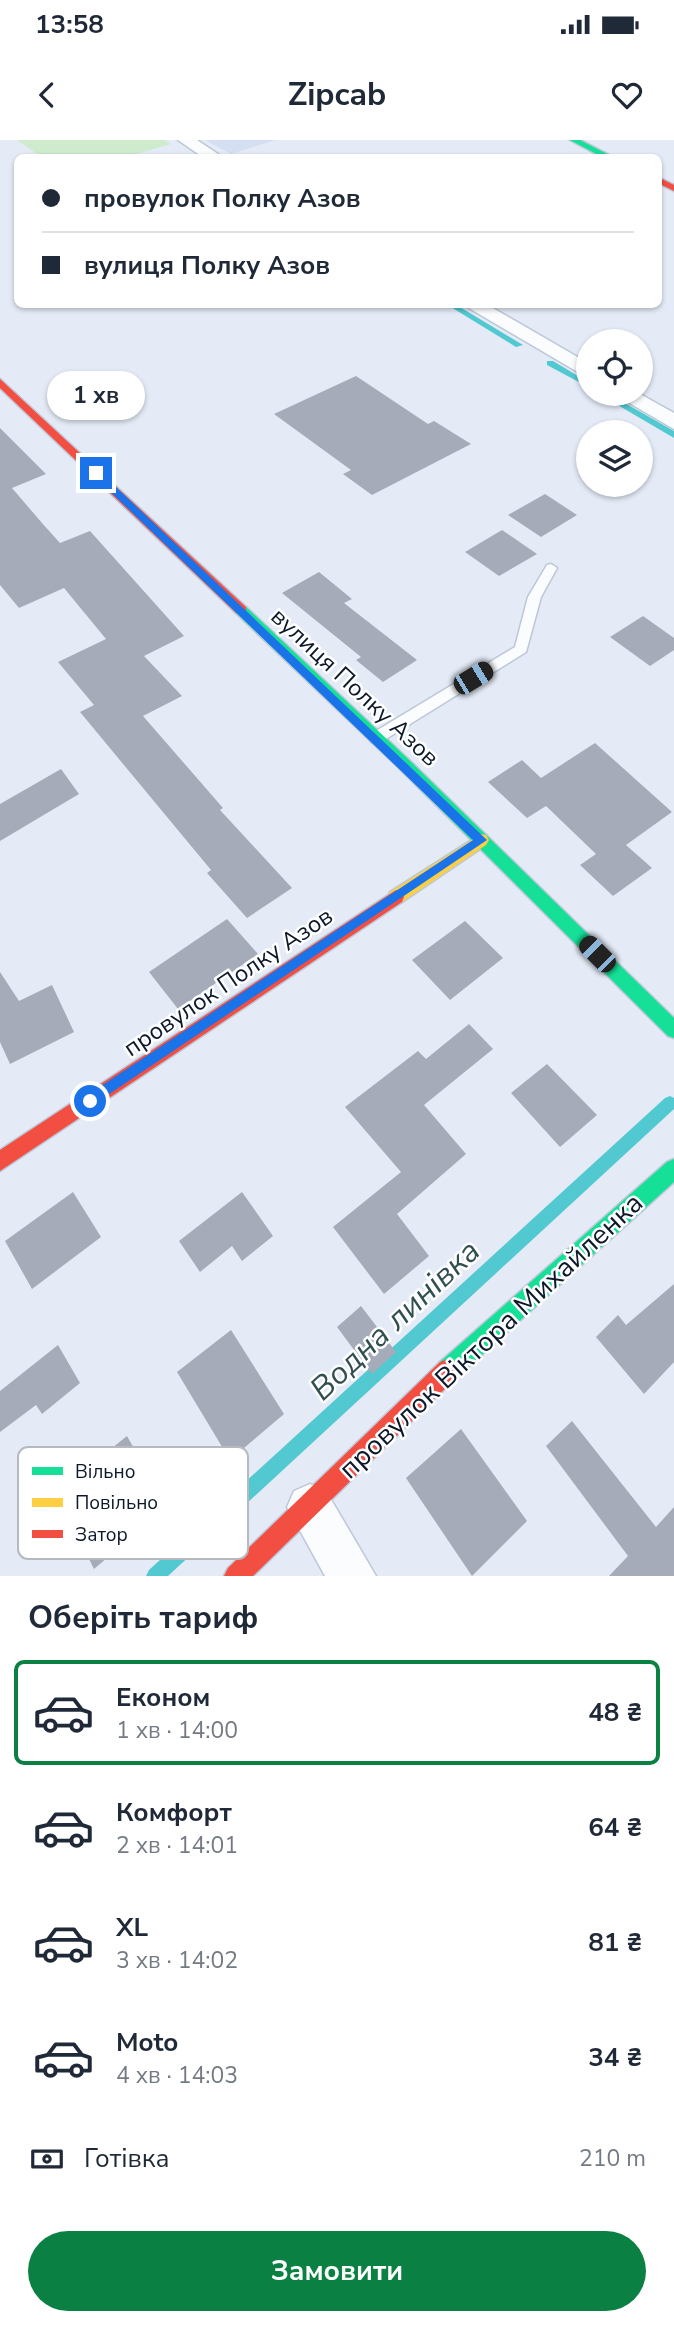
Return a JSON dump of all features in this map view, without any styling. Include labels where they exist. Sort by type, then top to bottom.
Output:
[{"type":"street","points":[[186,140],[209,154]]},
{"type":"street","points":[[574,140],[603,154]]},
{"type":"street","points":[[478,308],[576,365]]},
{"type":"street","name":"вулиця Полку Азов","points":[[0,382],[376,738],[674,1030]]},
{"type":"street","points":[[646,406],[674,422]]},
{"type":"street","name":"провулок Полку Азов","points":[[0,1161],[481,840]]},
{"type":"street","name":"провулок Віктора Михайленка","points":[[236,1576],[310,1507],[352,1461],[434,1383],[674,1169]]},
{"type":"street","points":[[310,1507],[352,1576]]},
{"type":"lane","points":[[376,738],[521,649],[528,607],[535,590],[551,568]]},
{"type":"shaded area","points":[[205,140],[276,140],[231,154]]},
{"type":"green space","points":[[17,140],[164,140],[171,144],[136,154],[37,154]]},
{"type":"building","points":[[356,376],[428,424],[434,421],[471,444],[372,495],[343,474],[351,470],[274,414]]},
{"type":"building","points":[[0,428],[46,474],[12,488],[42,523],[60,543],[90,531],[184,636],[144,656],[182,696],[143,716],[223,808],[220,810],[292,888],[247,918],[207,873],[211,870],[80,712],[94,705],[58,662],[106,639],[64,588],[19,608],[0,585]]},
{"type":"building","points":[[545,494],[577,515],[541,537],[508,515]]},
{"type":"building","points":[[502,530],[537,554],[499,576],[465,552]]},
{"type":"building","points":[[319,572],[352,599],[344,603],[417,660],[383,682],[356,660],[361,657],[282,593]]},
{"type":"building","points":[[643,616],[674,638],[674,650],[650,666],[610,637]]},
{"type":"building","points":[[595,743],[672,812],[626,845],[652,868],[613,896],[580,865],[596,854],[546,806],[527,818],[488,782],[522,760],[541,778]]},
{"type":"building","points":[[61,769],[79,794],[0,841],[0,804]]},
{"type":"building","points":[[227,919],[258,954],[178,1009],[149,972]]},
{"type":"building","points":[[465,921],[503,958],[450,1000],[412,960]]},
{"type":"building","points":[[0,972],[19,1001],[52,985],[74,1032],[10,1064],[0,1042]]},
{"type":"building","points":[[469,1024],[493,1049],[424,1105],[466,1154],[397,1214],[429,1256],[384,1294],[333,1227],[401,1172],[345,1107],[418,1051],[426,1059]]},
{"type":"building","points":[[547,1064],[597,1115],[560,1147],[511,1093]]},
{"type":"building","points":[[73,1192],[101,1237],[32,1289],[5,1241]]},
{"type":"building","points":[[242,1192],[273,1236],[242,1261],[232,1246],[200,1272],[179,1241]]},
{"type":"building","points":[[674,1284],[674,1362],[644,1394],[596,1337],[618,1315],[626,1325]]},
{"type":"building","points":[[361,1306],[396,1352],[372,1374],[337,1327]]},
{"type":"building","points":[[231,1330],[284,1414],[245,1447],[222,1447],[177,1372]]},
{"type":"building","points":[[58,1345],[80,1383],[42,1414],[36,1405],[0,1432],[0,1391]]},
{"type":"building","points":[[572,1421],[656,1527],[674,1507],[674,1576],[609,1576],[628,1556],[546,1446]]},
{"type":"building","points":[[461,1429],[527,1521],[472,1576],[406,1478]]},
{"type":"building","points":[[127,1436],[133,1447],[113,1447]]},
{"type":"building","points":[[89,1559],[106,1559],[94,1569]]},
{"type":"waterway","points":[[456,308],[519,345]]},
{"type":"waterway","points":[[550,363],[576,378]]},
{"type":"waterway","points":[[624,406],[674,435]]},
{"type":"waterway","name":"Водна линівка","points":[[248,1491],[670,1103]]},
{"type":"waterway","name":"Водна линівка","points":[[155,1576],[174,1559]]},
{"type":"traffic: fast","points":[[574,140],[603,154]]},
{"type":"traffic: fast","points":[[241,610],[401,761],[674,1030]]},
{"type":"traffic: fast","points":[[448,1370],[674,1169]]},
{"type":"traffic: slow","points":[[396,897],[481,840]]},
{"type":"traffic: jam","points":[[662,182],[674,188]]},
{"type":"traffic: jam","points":[[0,382],[241,610]]},
{"type":"traffic: jam","points":[[0,1161],[396,897]]},
{"type":"traffic: jam","points":[[236,1576],[448,1370]]},
{"type":"route","points":[[90,1101],[481,840],[96,473]]}]
